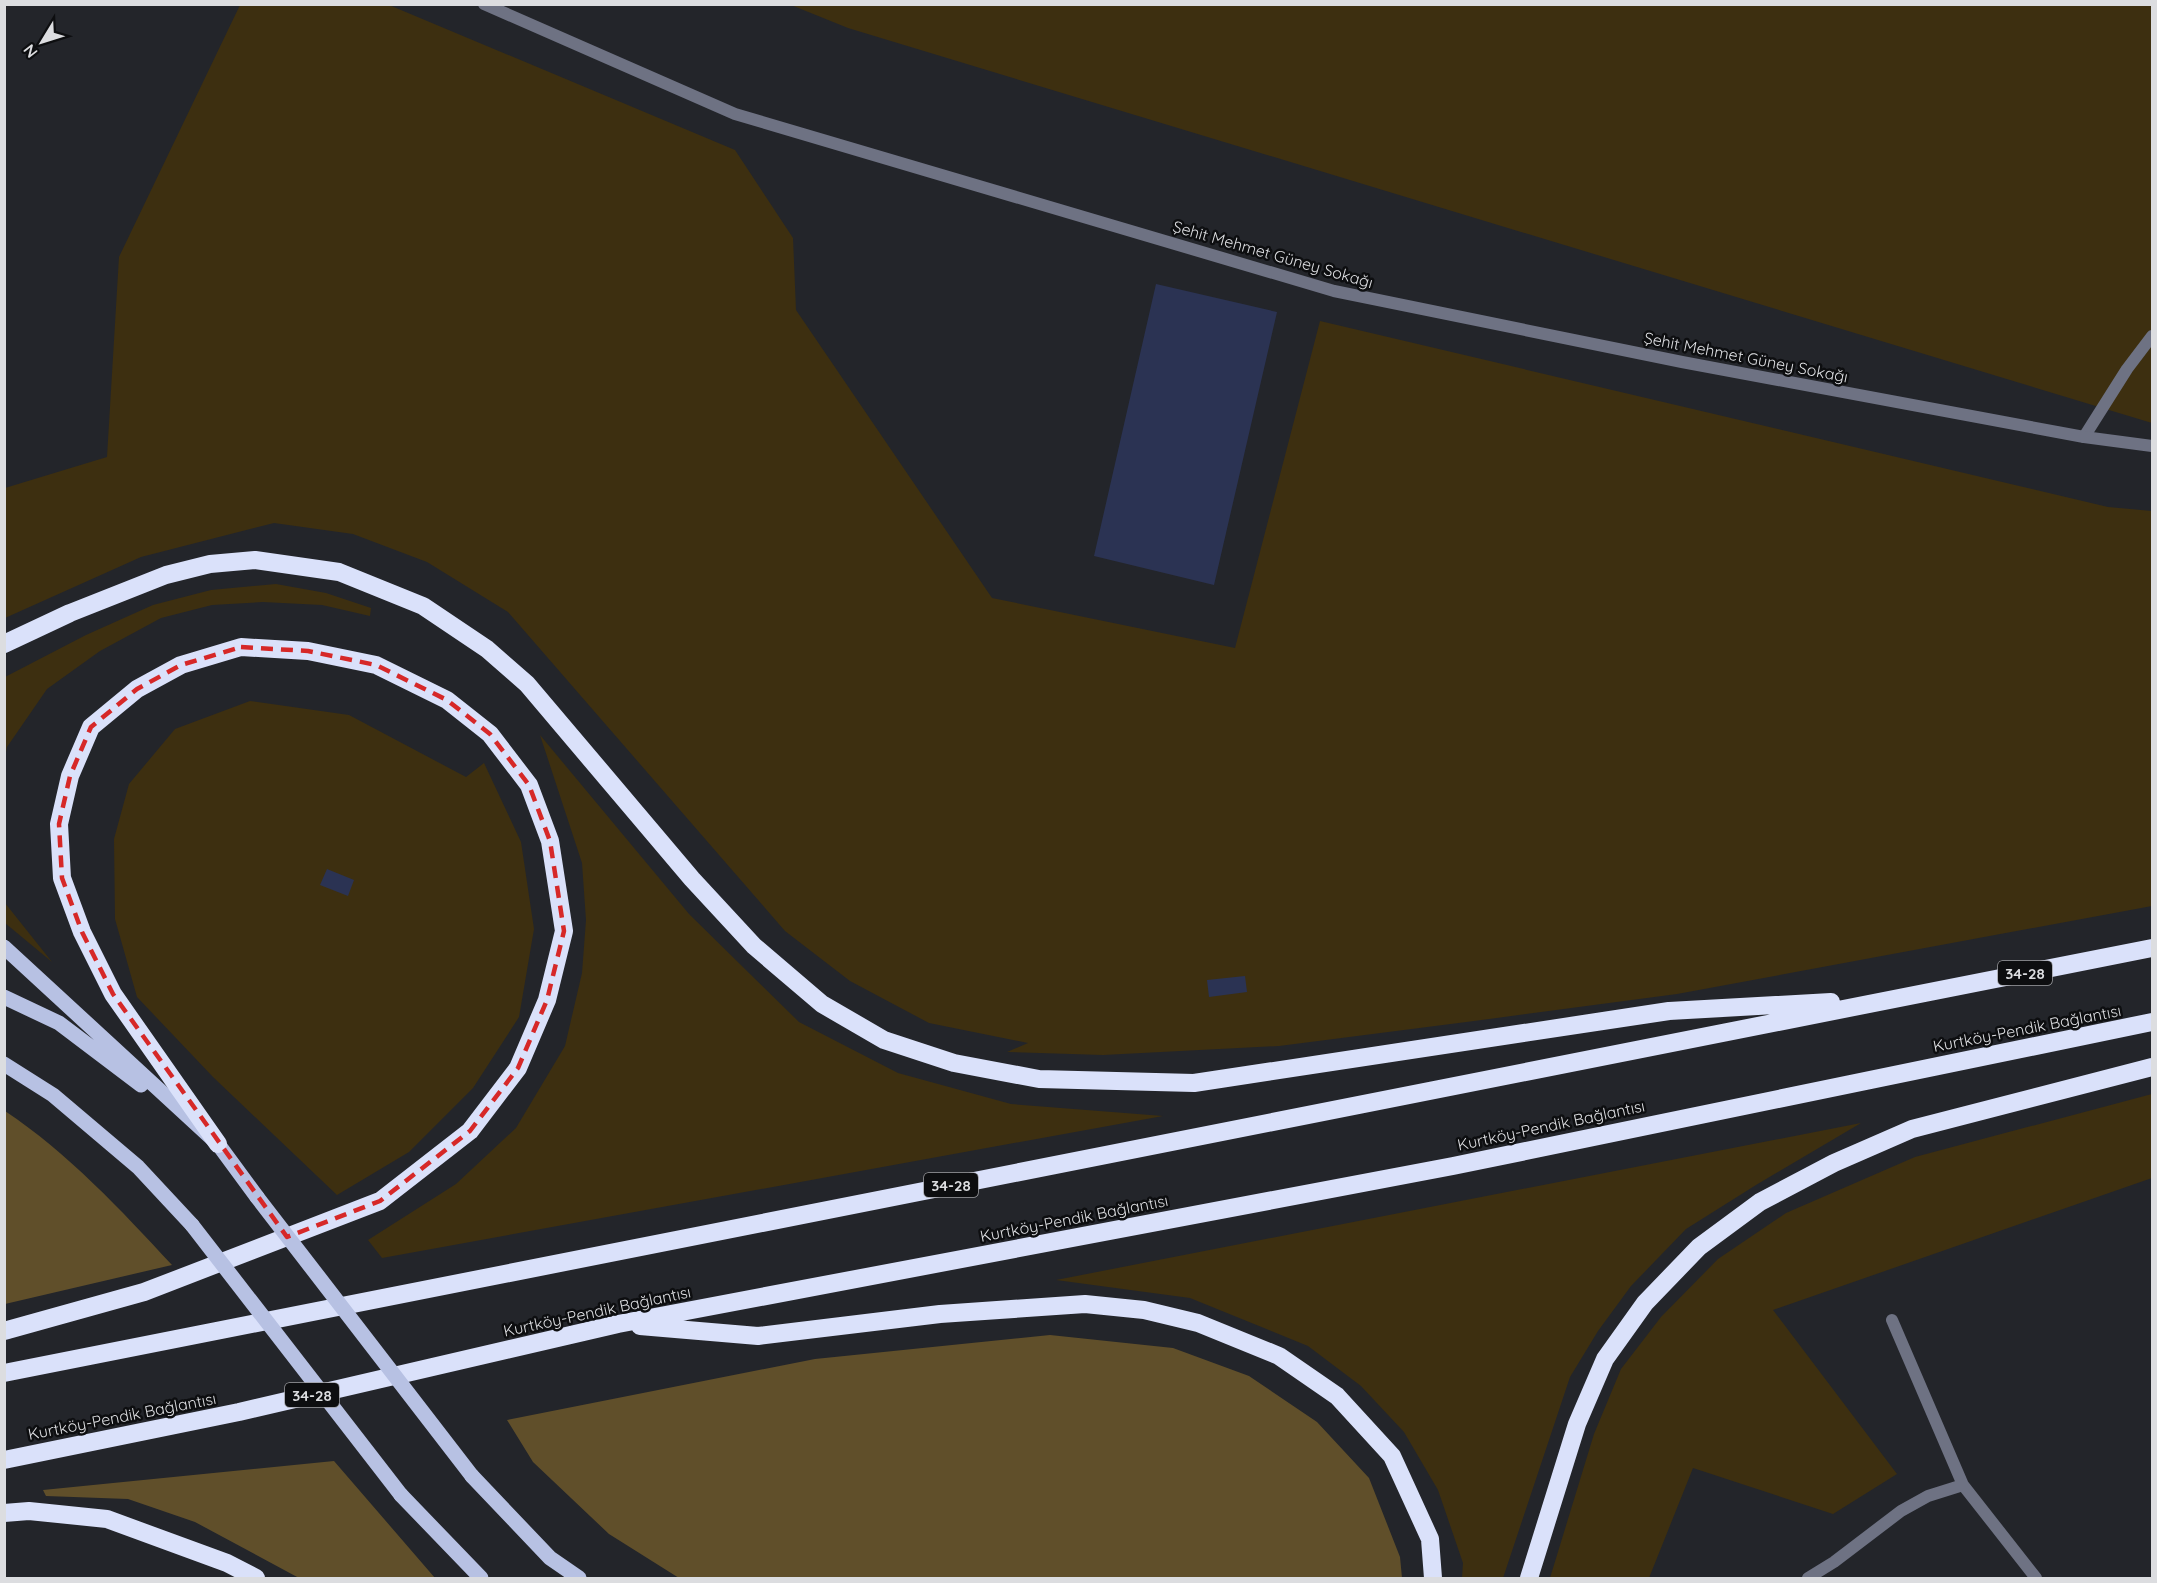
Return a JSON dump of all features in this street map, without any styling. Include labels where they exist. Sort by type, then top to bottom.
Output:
[{"type":"highway","points":[[4,644],[70,613],[166,575],[210,564],[255,560],[339,572],[423,606],[487,648],[527,684],[692,879],[738,929],[754,946],[822,1004],[884,1040],[954,1063],[1039,1080],[1194,1083],[1669,1011],[1898,998]]},
{"type":"highway","points":[[4,1331],[144,1292],[380,1201],[470,1131],[518,1068],[548,1000],[564,931],[550,841],[529,785],[490,734],[447,700],[376,665],[308,651],[241,647],[181,665],[137,689],[92,728],[70,776],[59,824],[62,878],[82,932],[114,994],[218,1144]]},
{"type":"highway","name":"34-28","points":[[4,1373],[2152,948]]},
{"type":"highway","name":"Kurtköy-Pendik Bağlantısı","points":[[4,1460],[239,1412],[618,1324],[1453,1166],[2152,1022]]},
{"type":"highway","points":[[1529,1578],[1577,1424],[1605,1359],[1645,1303],[1699,1247],[1760,1202],[1834,1163],[1912,1129],[2152,1067]]},
{"type":"highway","points":[[618,1324],[758,1336],[940,1314],[1085,1304],[1144,1310],[1198,1323],[1279,1356],[1345,1404],[1392,1456],[1430,1539],[1433,1578]]},
{"type":"highway","points":[[4,1513],[29,1511],[107,1519],[227,1563],[256,1578]]},
{"type":"main road","points":[[4,947],[218,1144],[472,1476],[550,1558],[579,1578]]},
{"type":"main road","points":[[4,997],[59,1023],[218,1144]]},
{"type":"main road","points":[[4,1065],[53,1095],[130,1160],[192,1225],[401,1495],[481,1578]]},
{"type":"street","name":"Şehit Mehmet Güney Sokağı","points":[[484,4],[735,114],[1334,291],[1693,364],[2084,437],[2152,446]]},
{"type":"street","points":[[2084,437],[2127,369],[2152,336]]},
{"type":"street","points":[[1892,1320],[1964,1485],[2036,1578]]},
{"type":"street","points":[[1808,1578],[1834,1562],[1901,1511],[1928,1496],[1964,1485]]},
{"type":"highlighted area","points":[[241,647],[308,651],[376,665],[447,700],[490,734],[529,785],[550,841],[564,931],[547,1000],[518,1068],[470,1131],[380,1201],[287,1237],[113,994],[82,932],[62,878],[59,824],[70,776],[91,727],[137,689],[181,665]]},
{"type":"shaded area","points":[[240,5],[389,5],[735,150],[793,238],[796,310],[992,598],[1235,648],[1320,321],[2108,507],[2152,511],[2152,906],[1677,994],[1279,1046],[1103,1055],[1007,1052],[1028,1043],[929,1023],[850,981],[785,931],[508,612],[427,562],[353,534],[274,523],[141,557],[5,618],[5,488],[107,457],[119,257]]},
{"type":"shaded area","points":[[791,5],[2152,5],[2152,423],[848,28]]},
{"type":"shaded area","points":[[276,584],[326,593],[371,608],[370,616],[322,605],[263,602],[212,605],[161,618],[100,651],[47,689],[7,747],[5,757],[5,677],[86,635],[153,605],[211,590]]},
{"type":"shaded area","points":[[250,701],[349,715],[466,777],[484,763],[521,842],[534,929],[519,1017],[473,1088],[409,1152],[337,1195],[213,1077],[137,997],[115,919],[114,839],[129,784],[175,729]]},
{"type":"shaded area","points":[[540,735],[689,914],[799,1022],[898,1073],[1011,1104],[1163,1116],[382,1258],[368,1240],[456,1184],[516,1128],[565,1046],[582,973],[586,920],[582,863]]},
{"type":"shaded area","points":[[4,900],[5,903],[52,962],[5,923]]},
{"type":"shaded area","points":[[2152,1094],[2152,1178],[1773,1310],[1897,1474],[1833,1514],[1693,1468],[1649,1578],[1550,1578],[1594,1434],[1621,1369],[1661,1317],[1718,1259],[1786,1213],[1915,1157]]},
{"type":"shaded area","points":[[5,1111],[72,1164],[172,1265],[5,1304]]},
{"type":"shaded area","points":[[1861,1123],[1686,1229],[1631,1286],[1598,1331],[1570,1377],[1503,1578],[1462,1578],[1463,1563],[1438,1490],[1404,1432],[1361,1386],[1308,1346],[1190,1298],[1056,1280]]},
{"type":"shaded area","points":[[1050,1335],[1173,1348],[1249,1376],[1317,1422],[1369,1478],[1400,1557],[1402,1578],[679,1578],[609,1534],[533,1462],[507,1420],[815,1359]]},
{"type":"shaded area","points":[[334,1461],[435,1578],[299,1578],[195,1522],[128,1499],[46,1496],[43,1490]]},
{"type":"building","points":[[1156,284],[1277,312],[1214,585],[1094,556]]},
{"type":"building","points":[[327,869],[354,880],[348,896],[320,885]]},
{"type":"building","points":[[1245,976],[1247,992],[1209,997],[1207,980]]}]
